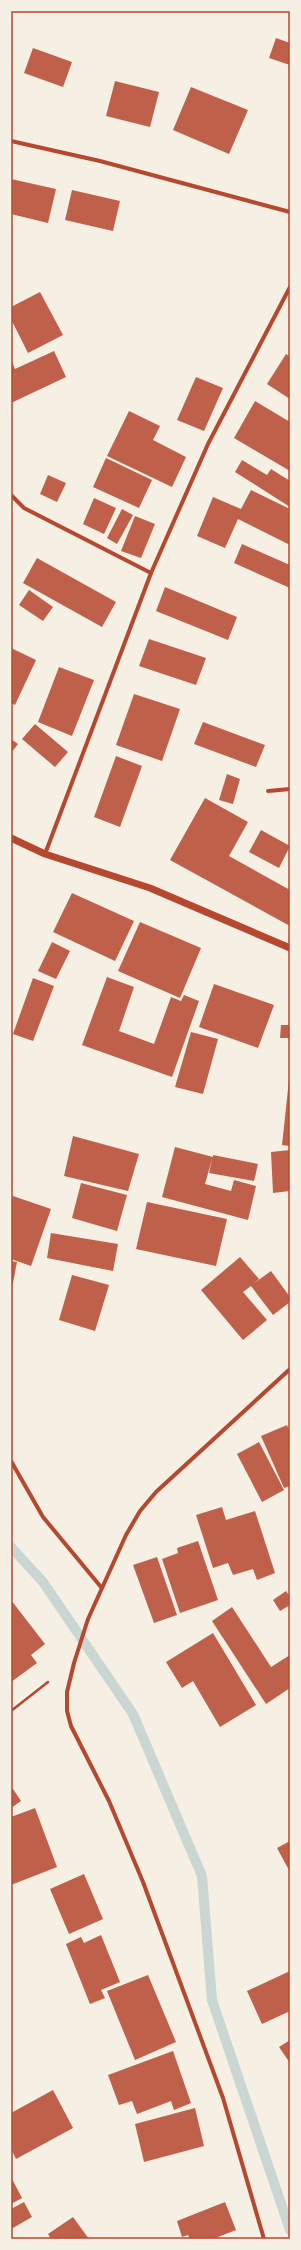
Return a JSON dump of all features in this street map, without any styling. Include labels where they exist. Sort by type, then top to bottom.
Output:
[{"type":"street","points":[[11,141],[100,161],[290,212]]},
{"type":"street","points":[[45,854],[151,573],[208,444],[290,287]]},
{"type":"street","points":[[11,495],[31,511],[151,573]]},
{"type":"street","points":[[268,791],[290,788]]},
{"type":"street","points":[[11,838],[45,854],[150,888],[290,948]]},
{"type":"street","points":[[264,2239],[223,2098],[154,1911],[109,1801],[71,1726],[67,1710],[68,1692],[74,1662],[101,1587],[140,1511],[156,1492],[290,1369]]},
{"type":"street","points":[[11,1461],[43,1517],[101,1587]]},
{"type":"path","points":[[11,1711],[74,1662]]},
{"type":"building","points":[[276,38],[290,43],[290,65],[269,58]]},
{"type":"building","points":[[33,48],[72,62],[63,87],[24,73]]},
{"type":"building","points":[[115,81],[159,92],[150,127],[106,116]]},
{"type":"building","points":[[191,87],[248,110],[229,154],[173,130]]},
{"type":"building","points":[[11,179],[56,189],[48,223],[11,214]]},
{"type":"building","points":[[72,190],[120,201],[113,231],[65,220]]},
{"type":"building","points":[[40,292],[63,335],[28,353],[11,319],[11,307]]},
{"type":"building","points":[[54,351],[66,377],[11,403],[11,359],[15,369]]},
{"type":"building","points":[[286,354],[290,357],[290,399],[267,384]]},
{"type":"building","points":[[196,377],[223,388],[204,431],[177,420]]},
{"type":"building","points":[[255,401],[290,422],[290,471],[234,438]]},
{"type":"building","points":[[129,411],[160,426],[153,440],[186,457],[172,487],[107,456]]},
{"type":"building","points":[[106,458],[152,480],[139,508],[93,487]]},
{"type":"building","points":[[242,460],[267,475],[271,469],[290,481],[290,507],[235,472]]},
{"type":"building","points":[[48,475],[66,483],[57,502],[40,494]]},
{"type":"building","points":[[251,490],[290,509],[290,545],[238,519],[225,548],[197,536],[213,497],[241,509]]},
{"type":"building","points":[[94,498],[116,508],[104,534],[83,524]]},
{"type":"building","points":[[122,509],[133,515],[117,544],[107,538]]},
{"type":"building","points":[[135,516],[155,524],[141,558],[121,551]]},
{"type":"building","points":[[242,544],[290,565],[290,588],[234,563]]},
{"type":"building","points":[[37,558],[116,602],[102,627],[23,583]]},
{"type":"building","points":[[165,587],[237,617],[228,640],[156,611]]},
{"type":"building","points":[[29,590],[53,607],[43,621],[19,605]]},
{"type":"building","points":[[149,639],[206,658],[196,685],[139,666]]},
{"type":"building","points":[[11,648],[36,660],[15,705],[11,703]]},
{"type":"building","points":[[59,667],[94,680],[72,736],[38,722]]},
{"type":"building","points":[[134,694],[180,709],[162,761],[116,745]]},
{"type":"building","points":[[203,722],[265,745],[256,767],[194,744]]},
{"type":"building","points":[[35,724],[68,752],[55,767],[22,739]]},
{"type":"building","points":[[11,739],[18,744],[11,753]]},
{"type":"building","points":[[116,756],[142,766],[120,827],[94,817]]},
{"type":"building","points":[[227,774],[240,779],[233,804],[219,800]]},
{"type":"building","points":[[205,798],[248,822],[229,856],[290,890],[290,926],[170,860]]},
{"type":"building","points":[[261,830],[290,846],[279,868],[249,852]]},
{"type":"building","points":[[72,893],[134,921],[115,961],[53,932]]},
{"type":"building","points":[[140,922],[201,948],[180,998],[118,971]]},
{"type":"building","points":[[52,942],[70,951],[56,979],[38,971]]},
{"type":"building","points":[[107,977],[134,987],[119,1031],[154,1044],[171,997],[181,1001],[184,995],[199,1001],[172,1077],[82,1045]]},
{"type":"building","points":[[33,978],[54,986],[33,1041],[13,1034]]},
{"type":"building","points":[[214,984],[274,1005],[258,1048],[199,1027]]},
{"type":"building","points":[[281,1025],[290,1025],[290,1038],[280,1038]]},
{"type":"building","points":[[191,1032],[218,1039],[203,1094],[175,1087]]},
{"type":"building","points":[[290,1080],[290,1146],[282,1145]]},
{"type":"building","points":[[73,1136],[139,1154],[128,1191],[64,1176]]},
{"type":"building","points":[[175,1147],[213,1157],[213,1155],[258,1164],[254,1181],[209,1173],[212,1159],[205,1184],[231,1191],[234,1180],[256,1186],[248,1220],[162,1197]]},
{"type":"building","points":[[290,1150],[290,1191],[273,1193],[271,1152]]},
{"type":"building","points":[[81,1183],[127,1195],[117,1231],[72,1218]]},
{"type":"building","points":[[13,1196],[51,1209],[31,1266],[11,1259],[11,1203]]},
{"type":"building","points":[[147,1202],[227,1219],[216,1266],[136,1249]]},
{"type":"building","points":[[51,1233],[118,1244],[113,1271],[47,1258]]},
{"type":"building","points":[[240,1257],[259,1279],[253,1284],[271,1271],[290,1297],[290,1302],[273,1315],[251,1286],[243,1292],[267,1320],[243,1340],[201,1290]]},
{"type":"building","points":[[11,1261],[17,1262],[12,1288],[11,1288]]},
{"type":"building","points":[[72,1275],[109,1285],[95,1331],[59,1320]]},
{"type":"building","points":[[287,1425],[290,1433],[290,1486],[284,1488],[261,1436]]},
{"type":"building","points":[[259,1442],[284,1490],[262,1502],[237,1454]]},
{"type":"building","points":[[222,1507],[226,1520],[255,1511],[275,1573],[257,1580],[253,1569],[233,1575],[228,1563],[213,1568],[196,1515]]},
{"type":"building","points":[[198,1541],[218,1600],[180,1613],[162,1559],[178,1553],[177,1548]]},
{"type":"building","points":[[157,1557],[177,1615],[154,1623],[133,1565]]},
{"type":"building","points":[[286,1591],[290,1597],[290,1605],[280,1611],[273,1600]]},
{"type":"building","points":[[11,1600],[45,1644],[31,1655],[37,1663],[11,1682]]},
{"type":"building","points":[[232,1607],[271,1667],[290,1655],[290,1688],[266,1704],[212,1621]]},
{"type":"building","points":[[213,1633],[256,1705],[220,1727],[193,1681],[182,1688],[166,1662]]},
{"type":"building","points":[[11,1786],[21,1801],[11,1808]]},
{"type":"building","points":[[35,1808],[57,1867],[11,1885],[11,1817]]},
{"type":"building","points":[[290,1841],[290,1872],[277,1848]]},
{"type":"building","points":[[84,1874],[103,1919],[69,1934],[50,1889]]},
{"type":"building","points":[[101,1935],[120,1982],[101,1990],[105,1998],[90,2004],[66,1944],[81,1937],[84,1943]]},
{"type":"building","points":[[290,1971],[290,2011],[262,2024],[247,1991]]},
{"type":"building","points":[[148,1975],[176,2042],[135,2060],[107,1991]]},
{"type":"building","points":[[290,2040],[290,2063],[279,2047]]},
{"type":"building","points":[[173,2051],[191,2103],[174,2110],[171,2101],[137,2114],[132,2101],[119,2105],[108,2075]]},
{"type":"building","points":[[53,2090],[73,2128],[16,2159],[11,2149],[11,2113]]},
{"type":"building","points":[[195,2108],[204,2146],[144,2162],[135,2124]]},
{"type":"building","points":[[11,2177],[22,2198],[11,2204]]},
{"type":"building","points":[[24,2202],[32,2217],[11,2229],[11,2209]]},
{"type":"building","points":[[225,2202],[236,2230],[213,2239],[190,2239],[188,2235],[182,2237],[177,2221]]},
{"type":"building","points":[[73,2217],[89,2239],[51,2239],[48,2234]]},
{"type":"waterway","points":[[11,1547],[43,1582],[133,1714],[202,1876],[212,2000],[290,2230]]}]
